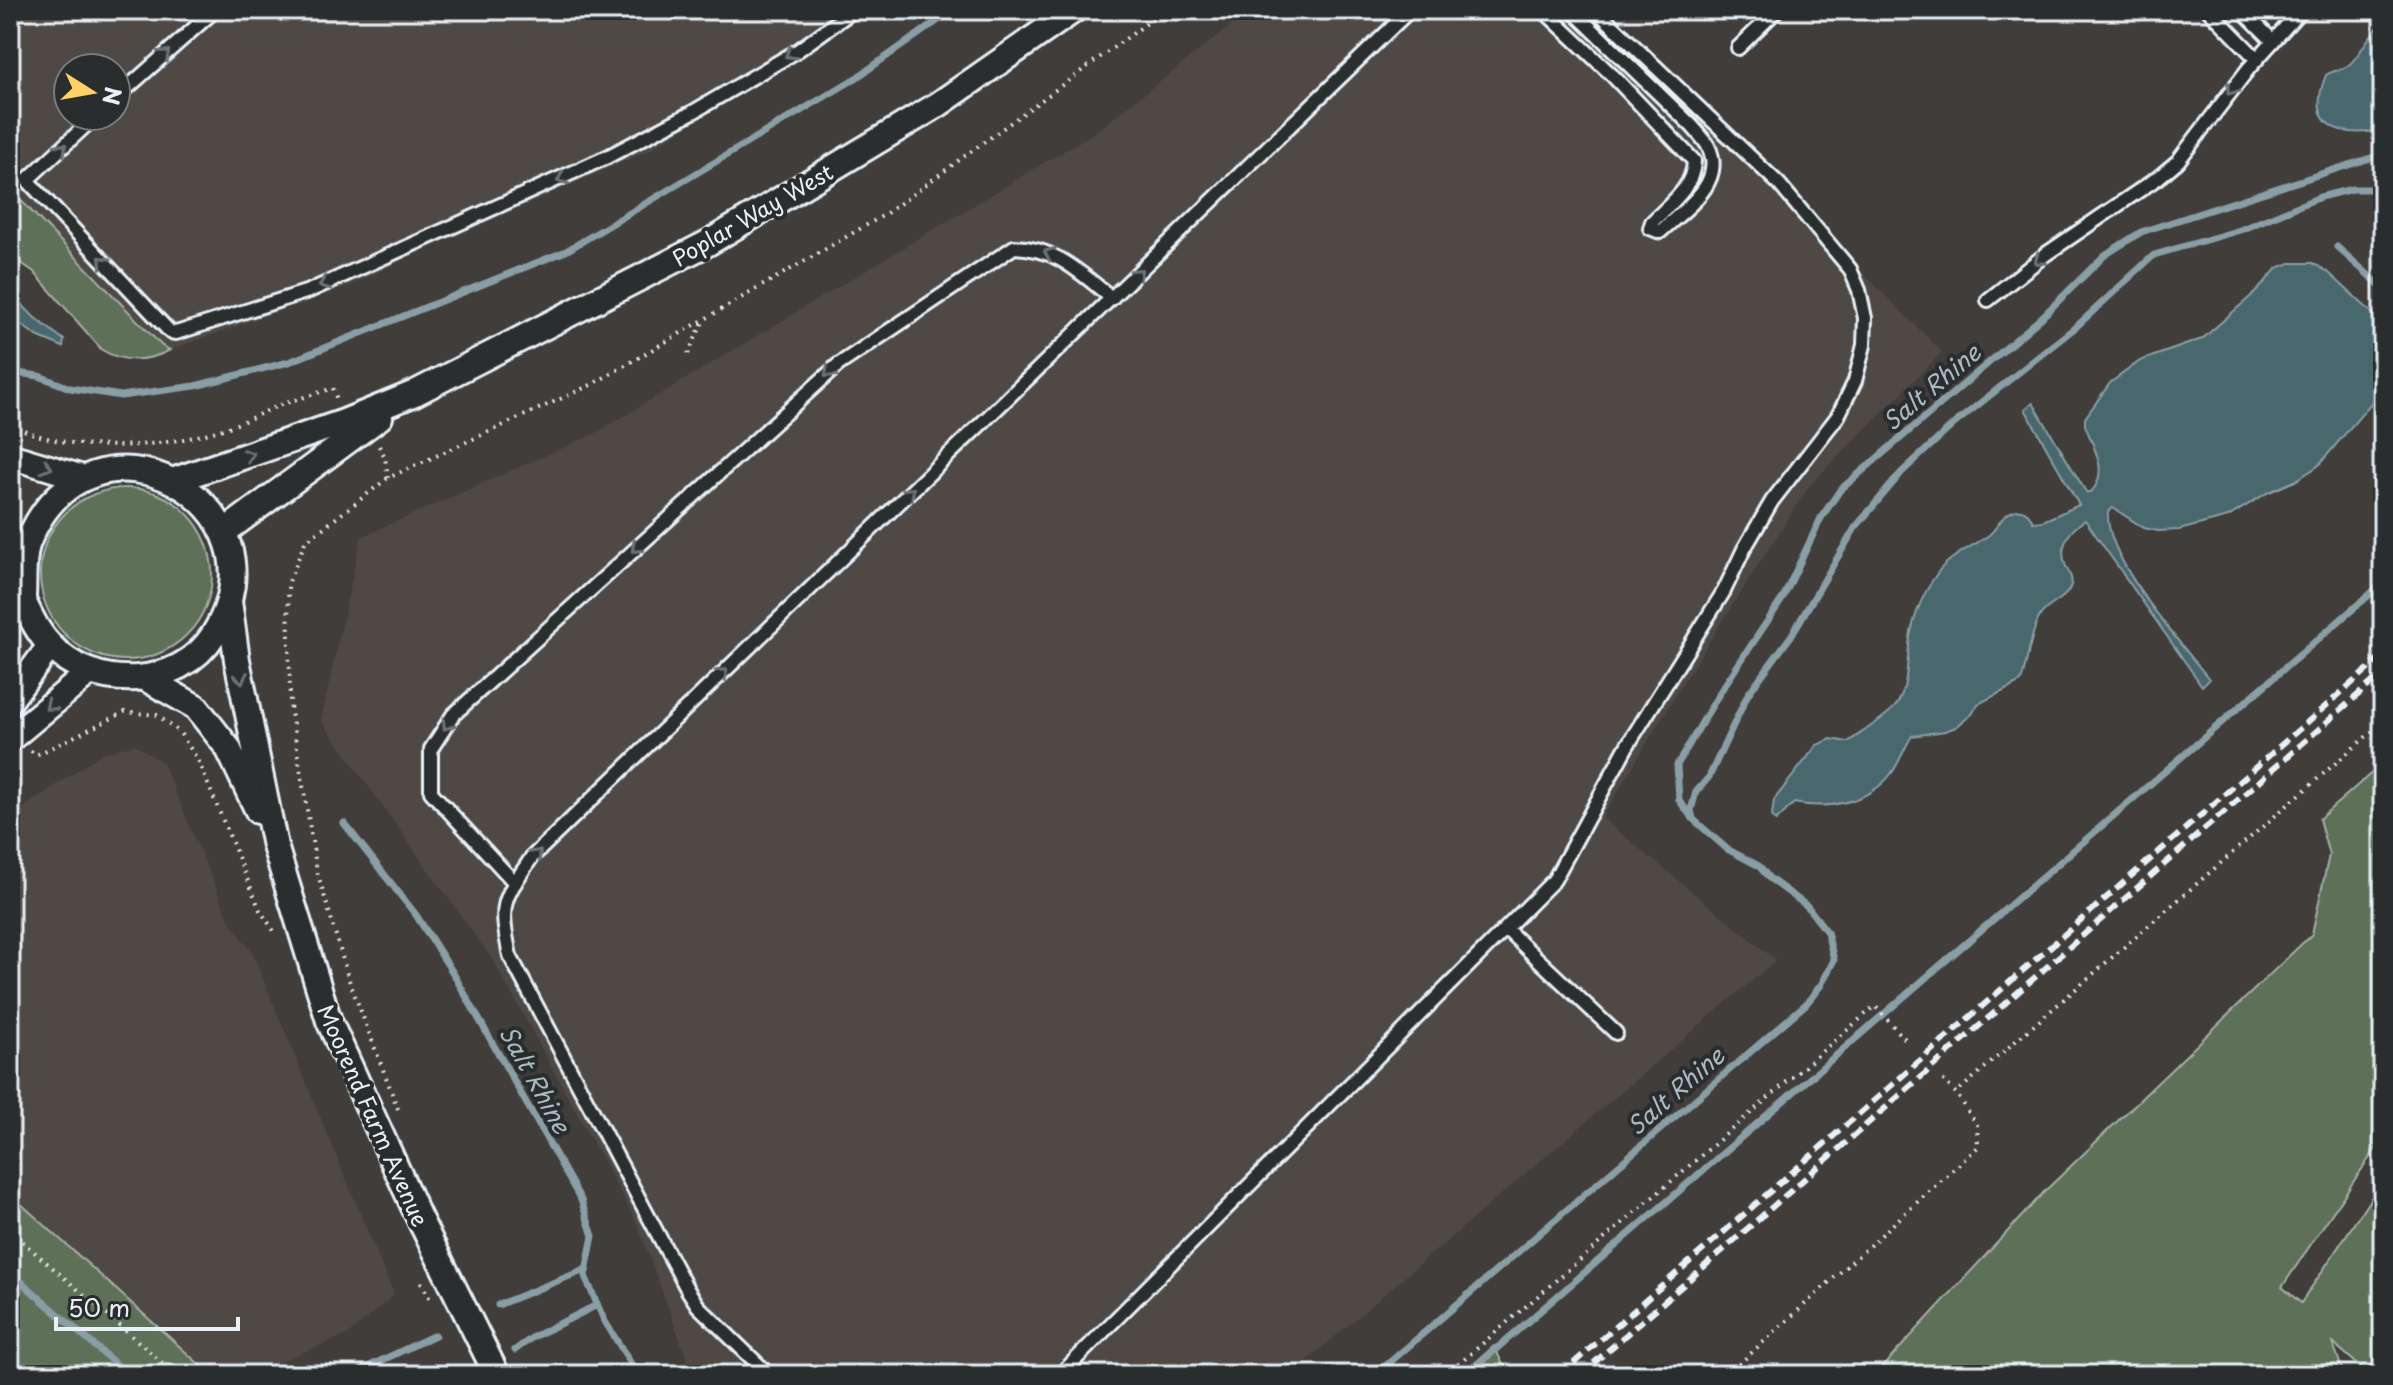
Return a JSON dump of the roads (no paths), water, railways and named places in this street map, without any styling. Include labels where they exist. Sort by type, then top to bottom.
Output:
[{"type":"street","name":"Poplar Way West","points":[[175,480],[356,424],[708,243],[939,104],[1074,10]]},
{"type":"street","name":"Poplar Way West","points":[[224,532],[356,424]]},
{"type":"street","points":[[10,456],[83,478]]},
{"type":"street","points":[[115,469],[152,472],[175,480],[204,502],[224,532],[232,567],[229,601],[214,635],[197,653],[166,673],[145,678],[109,678],[89,673],[50,646],[16,587],[27,545],[48,505],[83,478],[115,469]]},
{"type":"street","name":"Moorend Farm Avenue","points":[[229,601],[237,660],[275,846],[329,1021],[425,1231],[497,1375]]},
{"type":"street","points":[[10,700],[50,646]]},
{"type":"street","points":[[13,737],[89,673]]},
{"type":"street","name":"Moorend Farm Avenue","points":[[145,678],[196,707],[228,748],[275,846]]},
{"type":"lane","points":[[132,84],[215,10]]},
{"type":"lane","points":[[79,132],[27,180],[170,332],[176,333],[309,291],[582,169],[707,104],[797,51],[854,10]]},
{"type":"lane","points":[[769,1375],[698,1306],[687,1289],[510,956],[503,921],[507,894],[532,857],[1410,10]]},
{"type":"lane","points":[[1543,10],[1613,76],[1694,161],[1693,177],[1686,189],[1652,222],[1650,228],[1660,232],[1702,192],[1712,178],[1708,146],[1692,126],[1572,10]]},
{"type":"lane","points":[[1060,1375],[1554,880],[1627,746],[1724,591],[1772,501],[1838,416],[1855,381],[1864,345],[1865,318],[1859,290],[1850,269],[1779,184],[1596,10]]},
{"type":"lane","points":[[1738,48],[1777,10]]},
{"type":"lane","points":[[2209,10],[2257,59]]},
{"type":"lane","points":[[2242,10],[2273,41]]},
{"type":"lane","points":[[1988,300],[2046,254],[2169,169],[2257,59],[2301,10]]},
{"type":"lane","points":[[515,883],[431,792],[431,749],[453,715],[838,365],[1014,247],[1037,247],[1064,260],[1112,298]]},
{"type":"lane","points":[[1507,930],[1616,1033]]},
{"type":"water","points":[[2383,23],[2383,130],[2340,130],[2323,117],[2320,107],[2326,75],[2350,64]]},
{"type":"water","points":[[2290,263],[2313,263],[2328,272],[2383,323],[2383,389],[2318,466],[2228,517],[2179,530],[2158,531],[2144,528],[2113,508],[2108,512],[2110,531],[2131,575],[2163,622],[2209,679],[2202,686],[2085,520],[2069,534],[2064,546],[2064,560],[2071,585],[2066,594],[2040,616],[2021,682],[1978,704],[1972,714],[1956,727],[1912,736],[1891,774],[1871,792],[1833,805],[1794,803],[1776,821],[1772,816],[1774,800],[1817,745],[1831,739],[1848,742],[1897,704],[1904,688],[1909,641],[1916,616],[1930,585],[1944,565],[1989,535],[2005,516],[2014,511],[2025,511],[2033,522],[2043,521],[2079,505],[2025,409],[2033,403],[2086,492],[2091,492],[2097,484],[2100,468],[2085,418],[2110,383],[2140,361],[2202,339],[2258,290],[2277,268]]},
{"type":"water","points":[[10,292],[34,317],[64,340],[63,347],[37,336],[10,317]]},
{"type":"waterway","points":[[10,372],[39,376],[70,388],[121,396],[195,386],[289,362],[566,251],[856,78],[953,10]]},
{"type":"waterway","name":"Salt Rhine","points":[[1690,815],[1679,800],[1677,765],[1720,692],[1783,598],[1821,518],[1840,490],[2041,318],[2105,255],[2141,232],[2383,154]]},
{"type":"waterway","name":"Salt Rhine","points":[[1375,1375],[1806,1004],[1821,985],[1834,960],[1827,932],[1807,906],[1769,878],[1759,866],[1727,849],[1693,819],[1691,810],[1696,792],[1709,777],[1748,694],[1791,636],[1855,528],[1902,472],[1954,424],[2077,326],[2154,255],[2240,230],[2320,197],[2383,185]]},
{"type":"waterway","points":[[2337,247],[2383,288]]},
{"type":"waterway","points":[[1466,1375],[2383,583]]},
{"type":"waterway","name":"Salt Rhine","points":[[344,823],[416,915],[453,973],[581,1200],[593,1236],[585,1276],[604,1320],[638,1375]]},
{"type":"waterway","points":[[498,1305],[587,1269]]},
{"type":"waterway","points":[[10,1272],[128,1375]]},
{"type":"waterway","points":[[515,1350],[533,1337],[597,1305]]},
{"type":"waterway","points":[[351,1375],[435,1335]]},
{"type":"railway","points":[[1560,1375],[2383,656]]},
{"type":"railway","points":[[1580,1375],[2383,673]]}]
